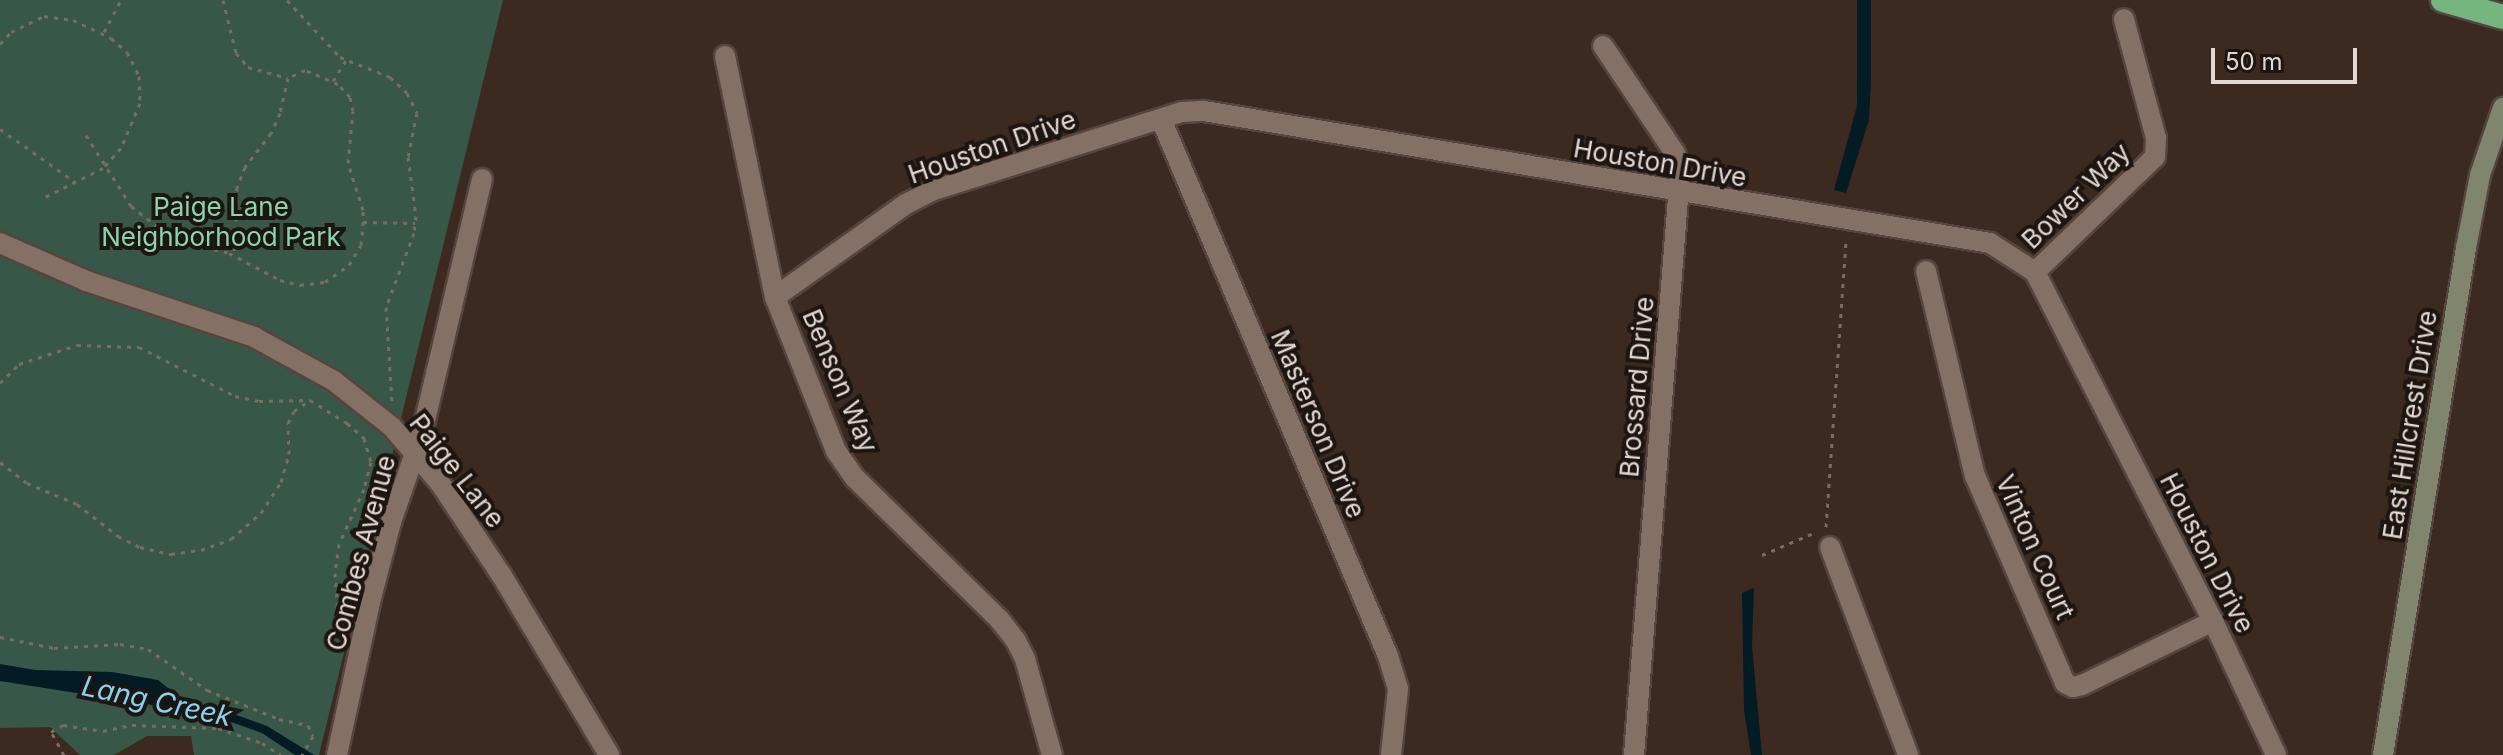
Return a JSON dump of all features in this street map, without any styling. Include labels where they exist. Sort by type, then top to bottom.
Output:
[{"type":"highway","points":[[2443,0],[2503,17]]},
{"type":"main road","name":"East Hillcrest Drive","points":[[2383,755],[2466,248],[2480,175],[2503,108]]},
{"type":"street","name":"Bower Way","points":[[2035,272],[2155,157],[2156,138],[2124,19]]},
{"type":"street","name":"Brossard Drive","points":[[1603,46],[1675,153],[1680,173],[1634,755]]},
{"type":"street","name":"Benson Way","points":[[725,56],[775,297],[836,451],[854,477],[999,619],[1016,641],[1025,659],[1052,755]]},
{"type":"street","name":"Houston Drive","points":[[775,297],[906,204],[931,191],[1182,112],[1204,111],[1990,243],[2035,272],[2213,621],[2276,755]]},
{"type":"street","name":"Masterson Drive","points":[[1161,119],[1388,656],[1398,689],[1391,755]]},
{"type":"street","name":"Combes Avenue","points":[[337,755],[391,522],[416,451],[482,179]]},
{"type":"street","name":"Paige Lane","points":[[0,243],[86,281],[254,337],[334,381],[383,420],[416,451],[502,576],[609,755]]},
{"type":"street","name":"Vinton Court","points":[[1926,271],[1975,476],[2065,683],[2073,687],[2082,685],[2213,621]]},
{"type":"street","points":[[1830,543],[1908,755]]},
{"type":"path","points":[[103,33],[121,0]]},
{"type":"path","points":[[86,135],[131,206],[175,240],[234,256],[280,280],[300,285],[325,282],[349,265],[361,245],[363,222],[348,163],[353,111],[350,97],[333,81],[305,70],[288,78],[248,67],[236,53],[223,0]]},
{"type":"path","points":[[287,0],[346,59],[390,77],[407,93],[417,113],[408,157],[415,223],[386,307],[386,343],[394,399],[383,420]]},
{"type":"path","points":[[0,44],[11,32],[44,16],[73,20],[103,33],[127,52],[139,76],[140,103],[121,148],[105,166],[45,197]]},
{"type":"path","points":[[333,81],[346,59]]},
{"type":"path","points":[[234,256],[237,187],[245,167],[271,133],[280,113],[288,78]]},
{"type":"path","points":[[0,129],[75,182]]},
{"type":"path","points":[[1830,543],[1826,525],[1848,220]]},
{"type":"path","points":[[363,222],[415,223]]},
{"type":"path","points":[[0,383],[19,364],[77,345],[139,347],[235,396],[259,401],[310,400],[364,438],[371,462],[364,489],[339,544],[335,573],[338,612],[346,633]]},
{"type":"path","points":[[0,462],[17,477],[77,504],[118,536],[140,547],[171,554],[201,550],[231,539],[261,513],[281,482],[289,454],[288,423],[294,411],[310,400]]},
{"type":"path","points":[[1762,555],[1826,525]]},
{"type":"path","points":[[0,637],[54,648],[111,643],[148,649],[207,690],[279,719],[308,725],[313,736],[302,755]]},
{"type":"path","points":[[64,755],[51,732],[63,725],[103,731],[132,725],[218,728],[262,743],[281,755]]},
{"type":"green space","name":"Paige Lane Neighborhood Park","points":[[0,0],[503,0],[319,755],[194,755],[191,736],[147,736],[114,755],[80,755],[50,727],[0,728]]},
{"type":"water","points":[[1857,0],[1871,0],[1869,120],[1846,193],[1834,190],[1857,106]]},
{"type":"water","points":[[1754,588],[1752,646],[1762,755],[1751,755],[1744,710],[1742,593]]},
{"type":"water","name":"Lang Creek","points":[[0,664],[35,670],[112,672],[158,680],[187,703],[217,708],[267,726],[314,755],[295,755],[262,733],[234,723],[147,704],[0,681]]}]
